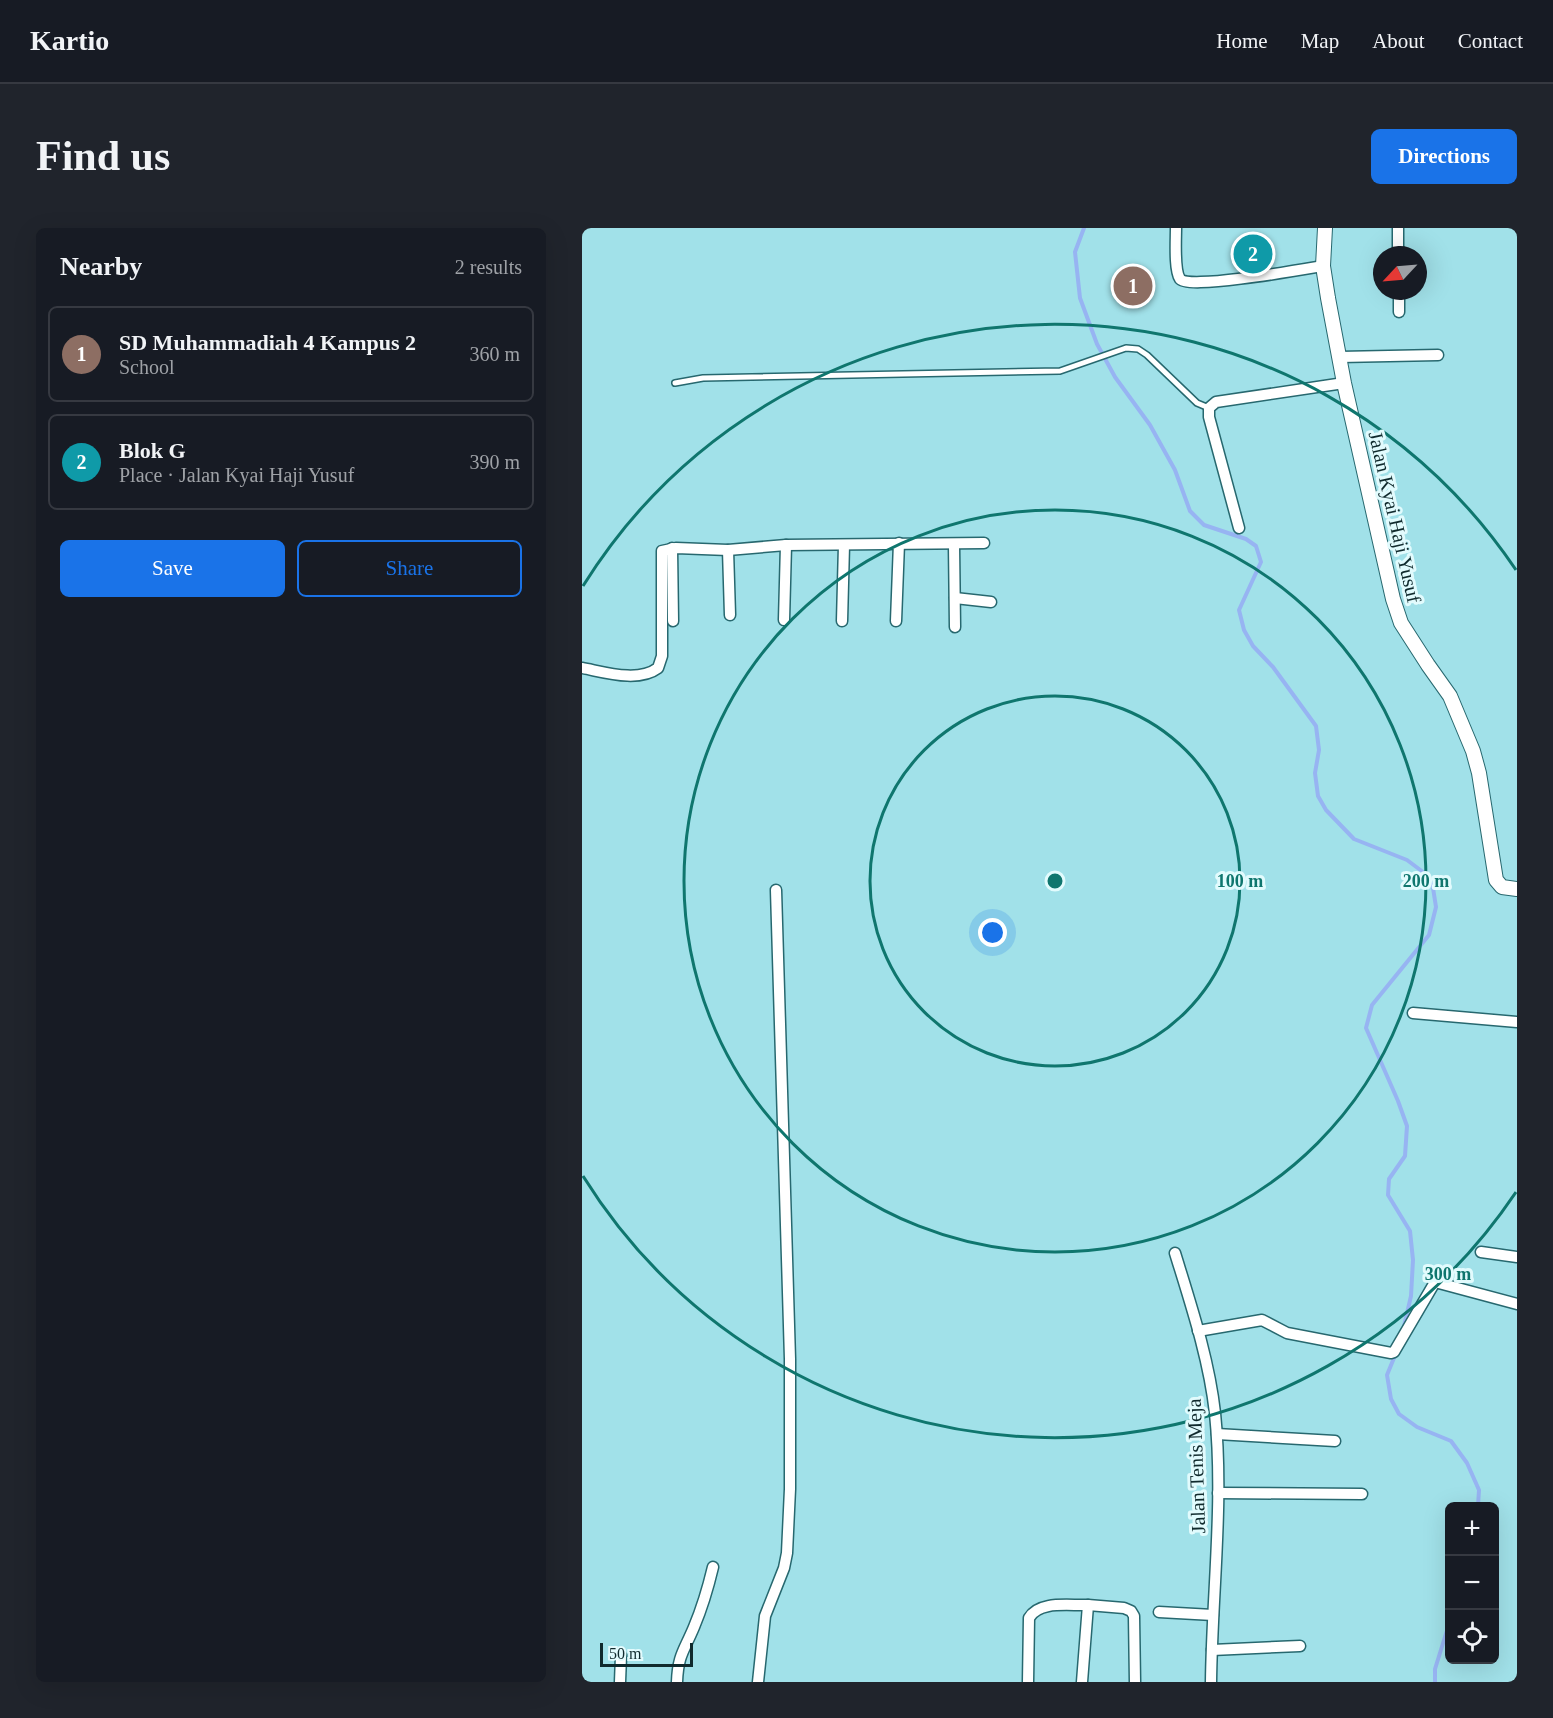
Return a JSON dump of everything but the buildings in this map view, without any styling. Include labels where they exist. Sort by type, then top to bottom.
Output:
[{"type":"street","points":[[1176,228],[1178,271],[1181,280],[1185,283],[1216,282],[1323,266]]},
{"type":"street","name":"Jalan Kyai Haji Yusuf","points":[[1325,228],[1323,266],[1344,383],[1396,612],[1423,658],[1447,691],[1462,724],[1479,773],[1496,880],[1502,886],[1517,889]]},
{"type":"street","points":[[1398,228],[1398,246]]},
{"type":"street","points":[[1399,300],[1399,312]]},
{"type":"street","points":[[1340,357],[1438,355]]},
{"type":"street","points":[[1239,528],[1209,417],[1209,408],[1216,402],[1344,383]]},
{"type":"street","points":[[896,621],[898,543]]},
{"type":"street","points":[[582,668],[634,675],[648,674],[658,668],[662,656],[662,556],[664,550],[672,548],[728,550],[786,545],[984,543]]},
{"type":"street","points":[[954,544],[955,627]]},
{"type":"street","points":[[784,620],[786,545]]},
{"type":"street","points":[[842,621],[844,545]]},
{"type":"street","points":[[672,548],[673,621]]},
{"type":"street","points":[[728,550],[730,615]]},
{"type":"street","points":[[955,598],[991,602]]},
{"type":"street","points":[[758,1682],[765,1616],[784,1568],[787,1553],[790,1489],[790,1359],[776,890]]},
{"type":"street","points":[[1413,1013],[1517,1022]]},
{"type":"street","points":[[1481,1252],[1517,1257]]},
{"type":"street","name":"Jalan Tenis Meja","points":[[1175,1253],[1211,1383],[1217,1434],[1218,1493],[1211,1682]]},
{"type":"street","points":[[1198,1331],[1262,1320],[1287,1333],[1388,1353],[1394,1352],[1433,1283],[1438,1282],[1517,1304]]},
{"type":"street","points":[[1217,1434],[1335,1441]]},
{"type":"street","points":[[1218,1493],[1362,1494]]},
{"type":"street","points":[[677,1682],[680,1655],[708,1590],[713,1567]]},
{"type":"street","points":[[1028,1682],[1029,1618],[1033,1611],[1041,1607],[1088,1605],[1124,1608],[1131,1611],[1134,1616],[1135,1682]]},
{"type":"street","points":[[1082,1682],[1088,1605]]},
{"type":"street","points":[[1159,1612],[1213,1616]]},
{"type":"street","points":[[1212,1650],[1299,1646]]},
{"type":"street","points":[[620,1682],[621,1656]]},
{"type":"lane","points":[[675,383],[715,378],[1060,371],[1126,348],[1138,349],[1147,355],[1197,402],[1209,408]]},
{"type":"waterway","points":[[1084,228],[1075,252],[1080,298],[1097,344],[1115,377],[1150,425],[1175,470],[1190,511],[1204,525],[1246,539],[1256,546],[1261,562],[1239,610],[1244,630],[1253,646],[1273,667],[1316,726],[1319,750],[1315,773],[1318,796],[1326,810],[1354,839],[1407,860],[1427,875],[1433,888],[1436,907],[1429,935],[1372,1005],[1366,1028],[1407,1126],[1405,1156],[1389,1179],[1388,1195],[1410,1231],[1413,1260],[1411,1296],[1404,1326]]},
{"type":"waterway","points":[[1396,1353],[1387,1375],[1391,1399],[1399,1414],[1417,1427],[1451,1441],[1467,1463],[1479,1490],[1478,1502]]},
{"type":"waterway","points":[[1435,1682],[1435,1669],[1445,1637]]},
{"type":"place","name":"Blok G","points":[[1253,254]]},
{"type":"place","name":"SD Muhammadiah 4 Kampus 2","points":[[1133,286]]}]
